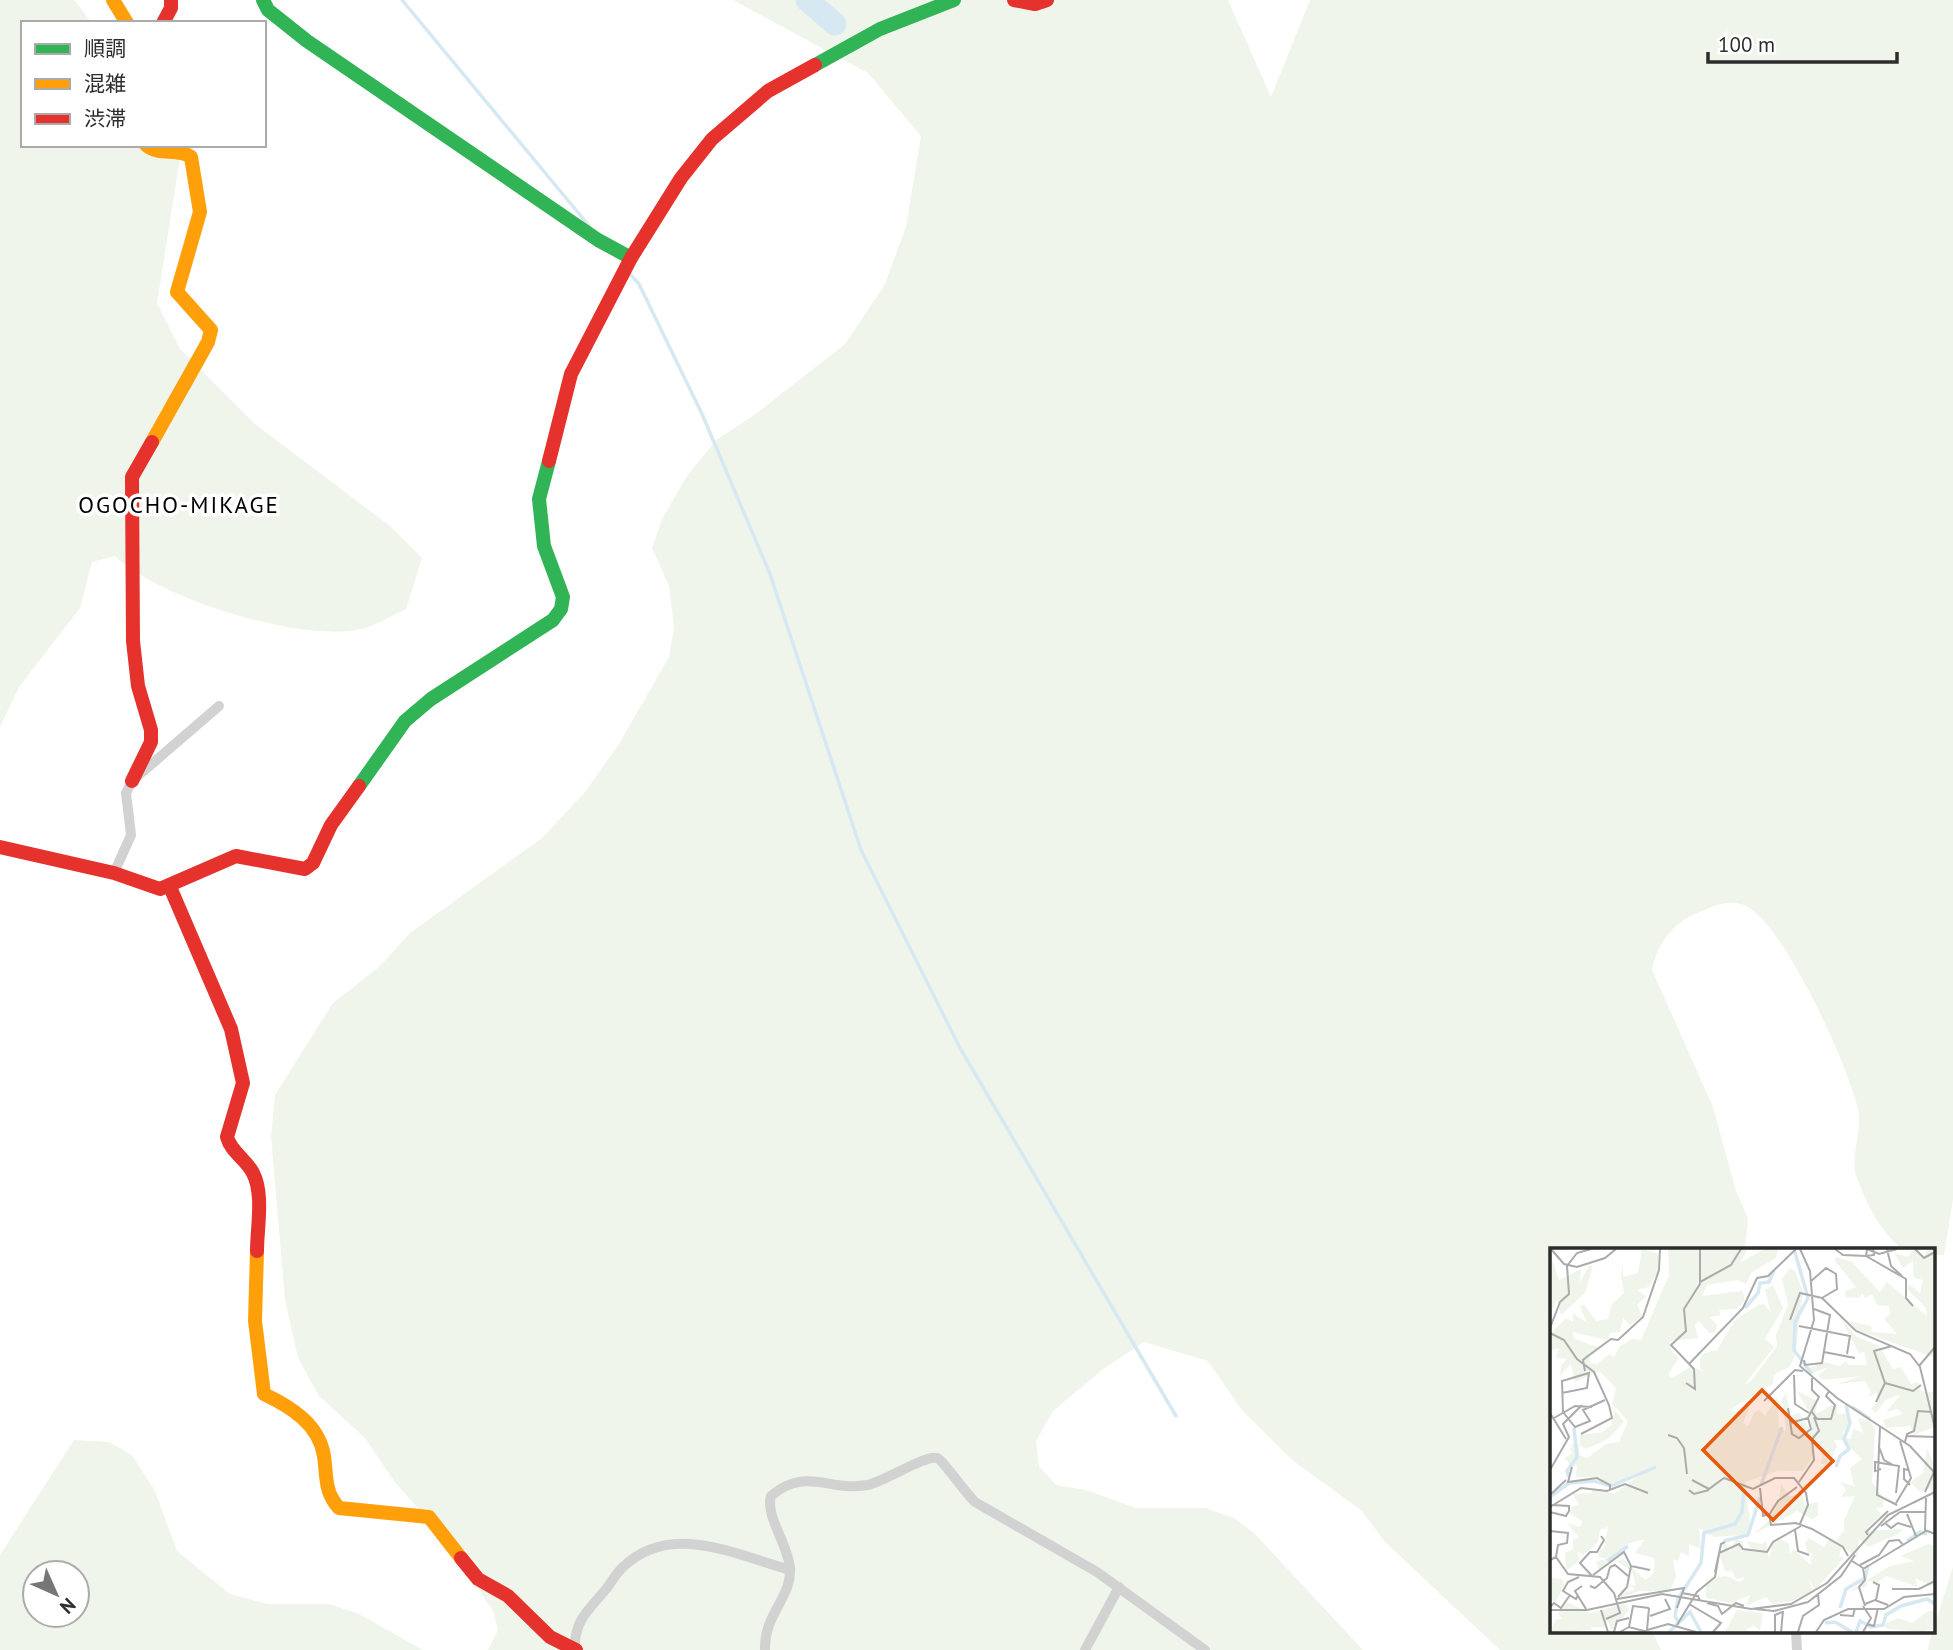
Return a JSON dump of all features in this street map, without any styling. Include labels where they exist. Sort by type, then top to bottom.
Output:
[{"type":"street","points":[[113,0],[126,21]]},
{"type":"street","points":[[164,21],[171,8],[171,0]]},
{"type":"street","points":[[263,0],[268,10],[307,41],[598,240],[631,258]]},
{"type":"street","points":[[0,847],[114,873],[160,888],[170,887],[236,856],[306,869],[313,863],[331,825],[405,722],[431,699],[553,620],[561,610],[563,597],[544,547],[539,499],[571,374],[631,258],[681,178],[712,139],[737,114],[768,91],[880,29],[954,0]]},
{"type":"street","points":[[1014,0],[1034,4],[1047,0]]},
{"type":"street","points":[[114,873],[131,835],[126,793],[151,742],[151,730],[138,686],[133,641],[132,477],[208,342],[211,330],[177,292],[200,212],[191,157],[186,153],[154,152],[148,147]]},
{"type":"street","points":[[132,781],[219,706]]},
{"type":"street","points":[[170,887],[231,1029],[243,1083],[227,1137],[229,1145],[253,1172],[258,1190],[255,1321],[264,1394],[293,1408],[306,1422],[324,1455],[327,1494],[339,1508],[429,1517],[478,1579],[508,1596],[544,1633],[575,1649]]},
{"type":"street","points":[[765,1650],[767,1623],[789,1582],[790,1570],[786,1545],[768,1504],[771,1496],[784,1485],[808,1479],[846,1487],[866,1485],[889,1479],[925,1458],[937,1458],[944,1462],[959,1486],[975,1502],[1119,1587],[1205,1650]]},
{"type":"street","points":[[575,1649],[574,1635],[585,1611],[622,1568],[642,1553],[674,1542],[715,1545],[790,1570]]},
{"type":"street","points":[[1085,1650],[1119,1587]]},
{"type":"street","points":[[1796,1632],[1797,1650]]},
{"type":"shaded area","points":[[0,0],[74,0],[90,21],[21,21],[21,147],[182,147],[157,303],[180,349],[255,424],[390,526],[422,558],[406,609],[362,629],[336,632],[304,630],[269,623],[197,602],[164,588],[115,556],[92,562],[80,608],[19,687],[0,727]]},
{"type":"shaded area","points":[[733,0],[1228,0],[1271,97],[1310,0],[1953,0],[1953,1199],[1944,1255],[1936,1255],[1936,1248],[1901,1248],[1887,1234],[1870,1208],[1855,1170],[1859,1117],[1852,1089],[1829,1033],[1798,971],[1766,923],[1751,909],[1736,903],[1721,904],[1683,920],[1670,932],[1661,946],[1652,970],[1713,1107],[1736,1191],[1748,1218],[1745,1248],[1550,1248],[1550,1632],[1652,1632],[1661,1650],[1500,1650],[1385,1542],[1362,1511],[1292,1460],[1241,1409],[1208,1361],[1144,1342],[1102,1370],[1053,1411],[1036,1441],[1039,1466],[1056,1485],[1086,1490],[1136,1508],[1205,1508],[1234,1518],[1254,1533],[1363,1650],[488,1650],[498,1630],[493,1611],[445,1539],[394,1481],[365,1438],[319,1396],[298,1358],[285,1300],[271,1136],[275,1095],[333,1003],[379,967],[410,933],[542,838],[585,792],[619,744],[669,657],[674,628],[669,586],[652,548],[663,517],[687,476],[716,440],[753,416],[845,344],[884,286],[906,227],[921,136],[868,73]]},
{"type":"shaded area","points":[[74,1440],[109,1442],[132,1455],[155,1491],[177,1551],[230,1594],[267,1604],[329,1604],[359,1614],[423,1650],[0,1650],[0,1555]]},
{"type":"shaded area","points":[[1953,1567],[1953,1650],[1928,1650],[1932,1632],[1936,1632],[1936,1621]]},
{"type":"waterway","points":[[402,0],[590,227]]},
{"type":"waterway","points":[[807,0],[835,24]]},
{"type":"waterway","points":[[629,273],[639,284],[702,414],[770,574],[861,850],[960,1048],[1176,1416]]},
{"type":"traffic: fast","points":[[263,0],[268,10],[307,41],[598,240],[631,258]]},
{"type":"traffic: fast","points":[[815,65],[880,29],[954,0]]},
{"type":"traffic: fast","points":[[359,786],[405,721],[431,699],[553,620],[561,609],[563,597],[544,546],[539,499],[549,461]]},
{"type":"traffic: slow","points":[[113,0],[126,21]]},
{"type":"traffic: slow","points":[[148,147],[191,157],[200,212],[177,292],[211,330],[208,342],[152,442]]},
{"type":"traffic: slow","points":[[257,1251],[255,1321],[264,1394],[294,1411],[316,1435],[324,1456],[328,1490],[334,1502],[339,1508],[429,1517],[461,1558]]},
{"type":"traffic: jam","points":[[164,21],[171,8],[171,0]]},
{"type":"traffic: jam","points":[[1014,0],[1035,4],[1047,0]]},
{"type":"traffic: jam","points":[[549,461],[571,374],[631,258],[681,178],[712,139],[768,91],[815,65]]},
{"type":"traffic: jam","points":[[132,781],[151,742],[151,730],[138,686],[133,641],[132,477],[152,442]]},
{"type":"traffic: jam","points":[[0,847],[114,873],[160,889],[236,856],[305,869],[313,863],[331,825],[359,786]]},
{"type":"traffic: jam","points":[[170,887],[231,1029],[243,1083],[227,1137],[250,1168],[256,1181],[259,1201],[257,1251]]},
{"type":"traffic: jam","points":[[461,1558],[478,1579],[508,1596],[550,1637],[576,1650]]},
{"type":"district","name":"OGOCHO-MIKAGE","points":[[179,504]]}]
